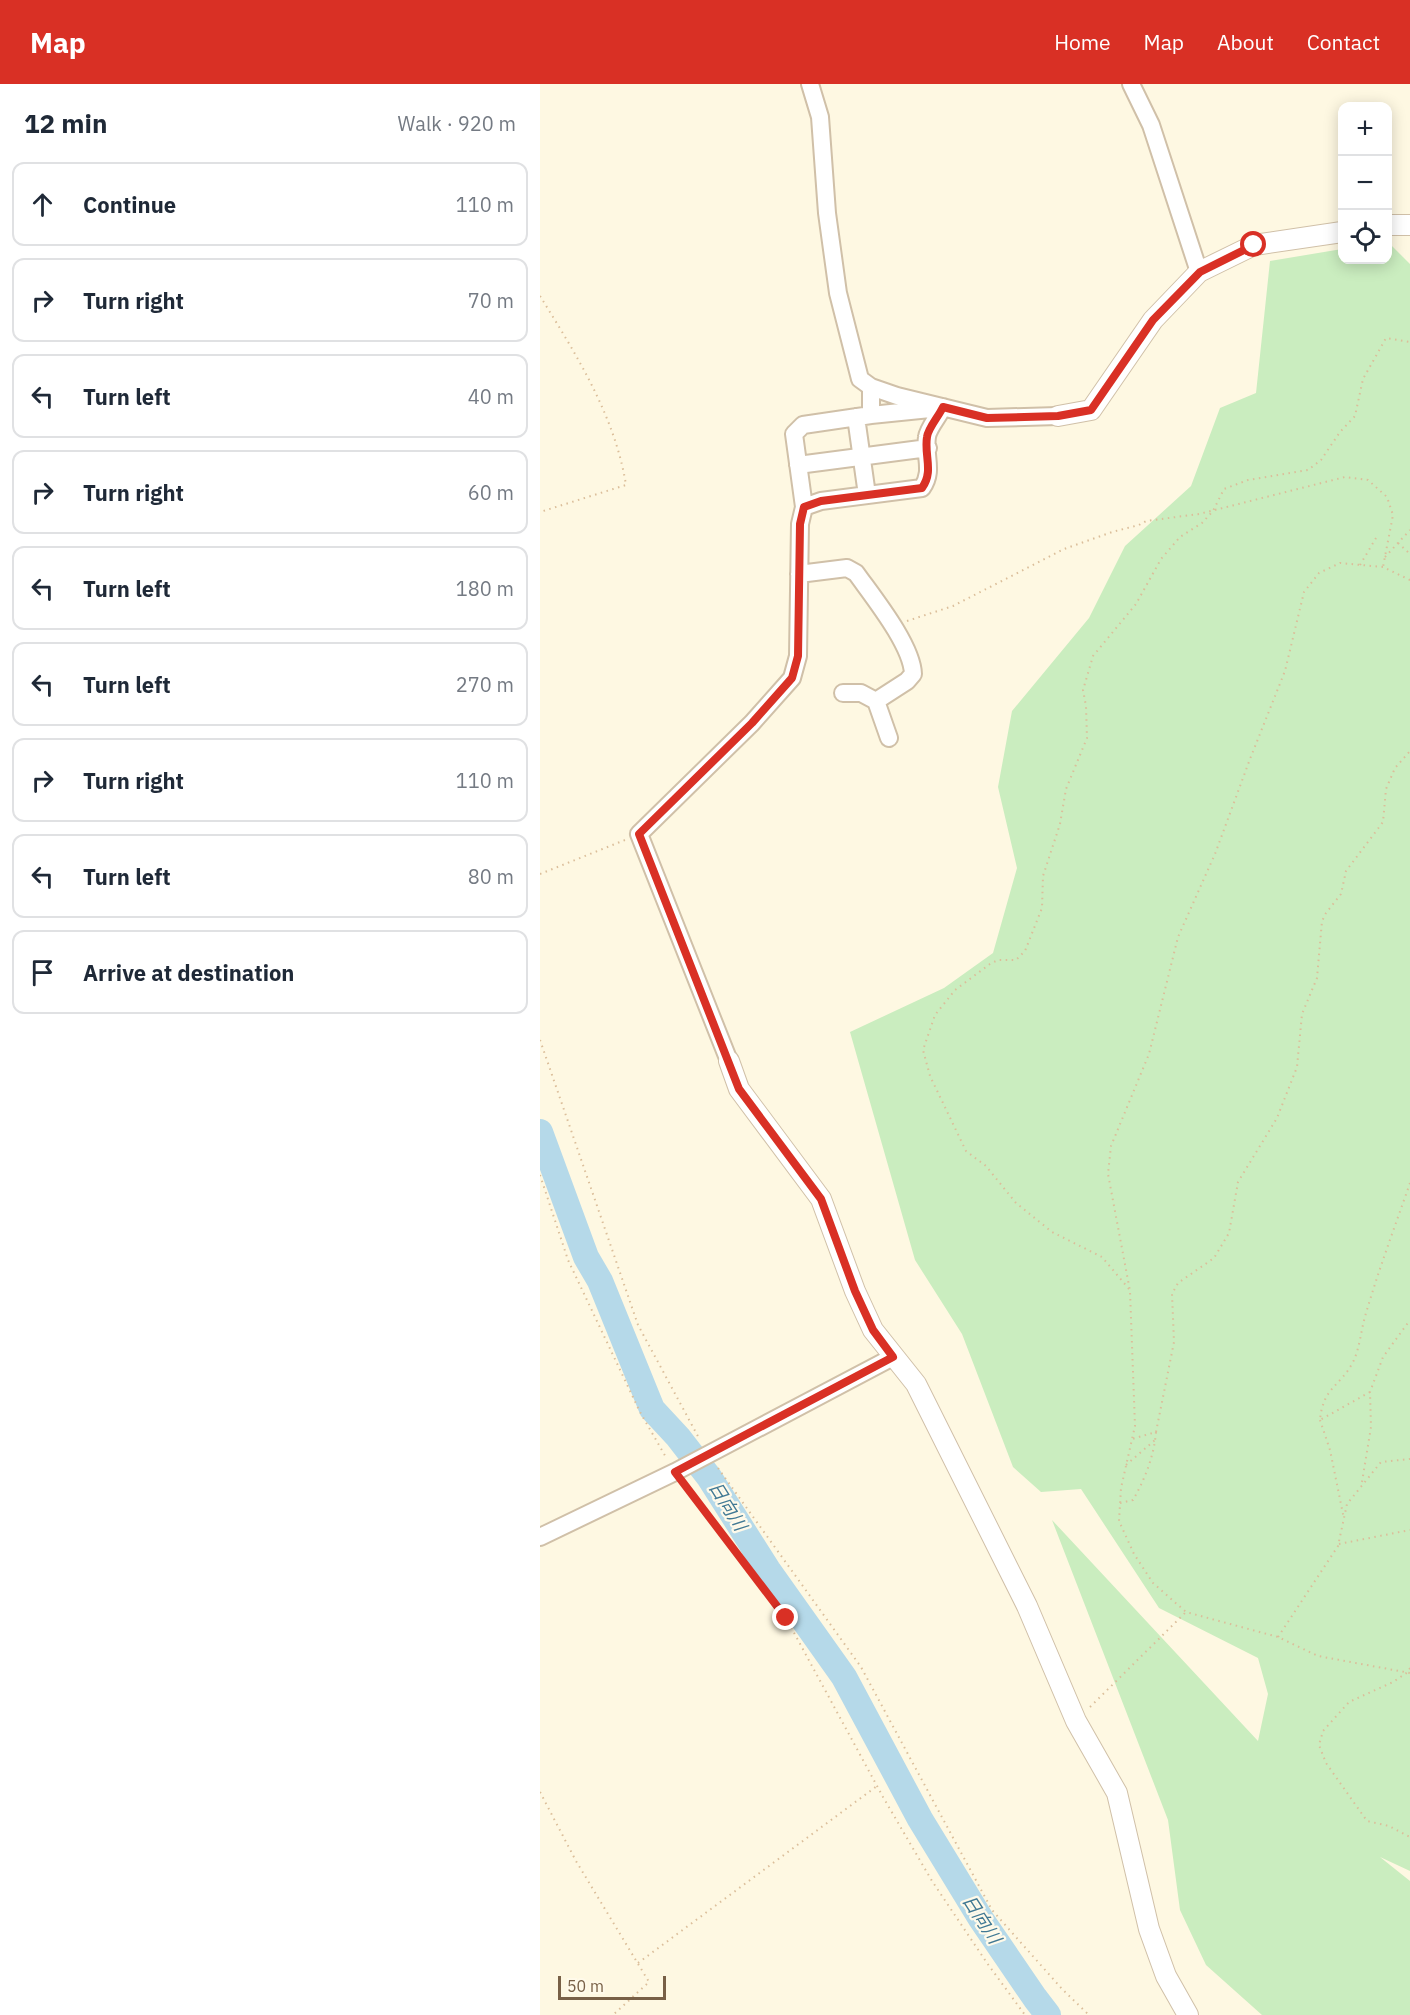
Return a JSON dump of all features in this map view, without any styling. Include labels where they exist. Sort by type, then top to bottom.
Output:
[{"type":"street","points":[[810,84],[820,117],[827,213],[838,293],[860,379],[871,387],[897,396],[987,418],[1058,416],[1091,410],[1153,320],[1200,272],[1254,245],[1338,233]]},
{"type":"street","points":[[1131,84],[1151,125],[1200,272]]},
{"type":"street","points":[[1392,225],[1410,225]]},
{"type":"street","points":[[867,495],[862,456],[864,416],[871,387]]},
{"type":"street","points":[[943,407],[803,425],[794,434],[804,507],[800,524],[798,656],[792,678],[752,723],[639,834],[739,1089],[821,1199],[855,1291],[873,1330],[916,1384],[1027,1606],[1076,1721],[1117,1793],[1149,1929],[1166,1976],[1188,2015]]},
{"type":"street","points":[[804,507],[821,501],[922,488],[927,481],[929,465],[927,435],[943,407]]},
{"type":"street","points":[[798,465],[928,448]]},
{"type":"street","points":[[799,574],[847,568],[856,573],[893,626],[913,666],[913,674],[907,681],[876,701]]},
{"type":"street","points":[[843,693],[861,693],[876,701],[889,738]]},
{"type":"street","points":[[540,1537],[675,1472],[893,1357]]},
{"type":"path","points":[[540,296],[579,359],[603,411],[622,460],[626,484],[540,512]]},
{"type":"path","points":[[1130,1291],[1102,1257],[1052,1232],[1016,1203],[986,1166],[966,1151],[930,1076],[923,1050],[935,1015],[956,990],[998,960],[1016,960],[1025,951],[1042,908],[1043,876],[1060,824],[1066,789],[1087,738],[1083,690],[1093,656],[1136,604],[1161,559],[1180,537],[1202,523],[1213,511],[1224,489],[1248,480],[1308,470],[1321,460],[1354,416],[1364,379],[1386,338],[1410,342]]},
{"type":"path","points":[[893,626],[953,606],[1064,549],[1103,535],[1146,521],[1213,511],[1345,477],[1368,480],[1387,497],[1393,515],[1383,567]]},
{"type":"path","points":[[1385,557],[1410,530]]},
{"type":"path","points":[[1360,565],[1376,538]]},
{"type":"path","points":[[1398,543],[1410,554]]},
{"type":"path","points":[[1409,1671],[1318,1656],[1278,1637],[1186,1612],[1153,1583],[1134,1554],[1119,1521],[1121,1488],[1135,1426],[1130,1291],[1108,1174],[1110,1146],[1149,1054],[1178,937],[1215,854],[1285,671],[1304,592],[1319,573],[1340,563],[1383,567],[1410,580]]},
{"type":"path","points":[[1120,1503],[1133,1500],[1154,1448],[1174,1342],[1172,1294],[1178,1283],[1214,1258],[1229,1233],[1239,1182],[1277,1118],[1297,1067],[1302,1014],[1317,978],[1322,921],[1341,894],[1346,871],[1383,822],[1386,789],[1395,768],[1410,752]]},
{"type":"path","points":[[540,874],[639,834]]},
{"type":"path","points":[[540,1040],[638,1325],[708,1455],[861,1667],[992,1910],[1062,1989],[1089,2015]]},
{"type":"path","points":[[540,1175],[568,1260],[640,1412],[675,1472],[786,1618],[877,1786],[932,1881],[1025,2015]]},
{"type":"path","points":[[1344,1520],[1330,1450],[1320,1420],[1321,1406],[1328,1392],[1354,1361],[1366,1313],[1410,1183]]},
{"type":"path","points":[[1362,1485],[1371,1427],[1370,1392],[1383,1357],[1410,1320]]},
{"type":"path","points":[[1320,1420],[1370,1392]]},
{"type":"path","points":[[1132,1439],[1156,1432]]},
{"type":"path","points":[[1126,1465],[1155,1440]]},
{"type":"path","points":[[1278,1637],[1339,1544],[1347,1504],[1381,1462],[1410,1459]]},
{"type":"path","points":[[1339,1544],[1410,1530]]},
{"type":"path","points":[[1076,1721],[1186,1612]]},
{"type":"path","points":[[1409,1671],[1393,1682],[1349,1702],[1323,1731],[1319,1745],[1326,1764],[1367,1821],[1389,1826],[1410,1838]]},
{"type":"path","points":[[638,1963],[877,1786]]},
{"type":"path","points":[[540,1792],[576,1861],[649,1982],[612,2015]]},
{"type":"green space","points":[[1392,246],[1410,264],[1410,1871],[1380,1857],[1410,1881],[1410,2015],[1262,2015],[1206,1965],[1180,1910],[1168,1820],[1052,1520],[1258,1741],[1268,1694],[1258,1658],[1159,1608],[1081,1489],[1041,1492],[1013,1467],[962,1334],[915,1260],[850,1032],[944,988],[993,953],[1017,868],[998,787],[1012,711],[1089,618],[1125,546],[1191,486],[1220,408],[1256,393],[1270,261],[1338,250],[1338,264],[1392,264]]},
{"type":"waterway","name":"日向川","points":[[540,1132],[586,1257],[600,1281],[652,1409],[678,1437],[709,1477],[768,1570],[844,1677],[920,1819],[981,1919],[1048,2015]]},
{"type":"route","points":[[786,1618],[675,1472],[893,1357],[873,1330],[855,1291],[821,1199],[739,1089],[639,834],[752,723],[792,678],[798,656],[800,524],[804,507],[821,501],[922,488],[927,481],[929,465],[927,435],[943,407],[987,418],[1058,416],[1091,410],[1153,320],[1200,272],[1254,245]]}]
